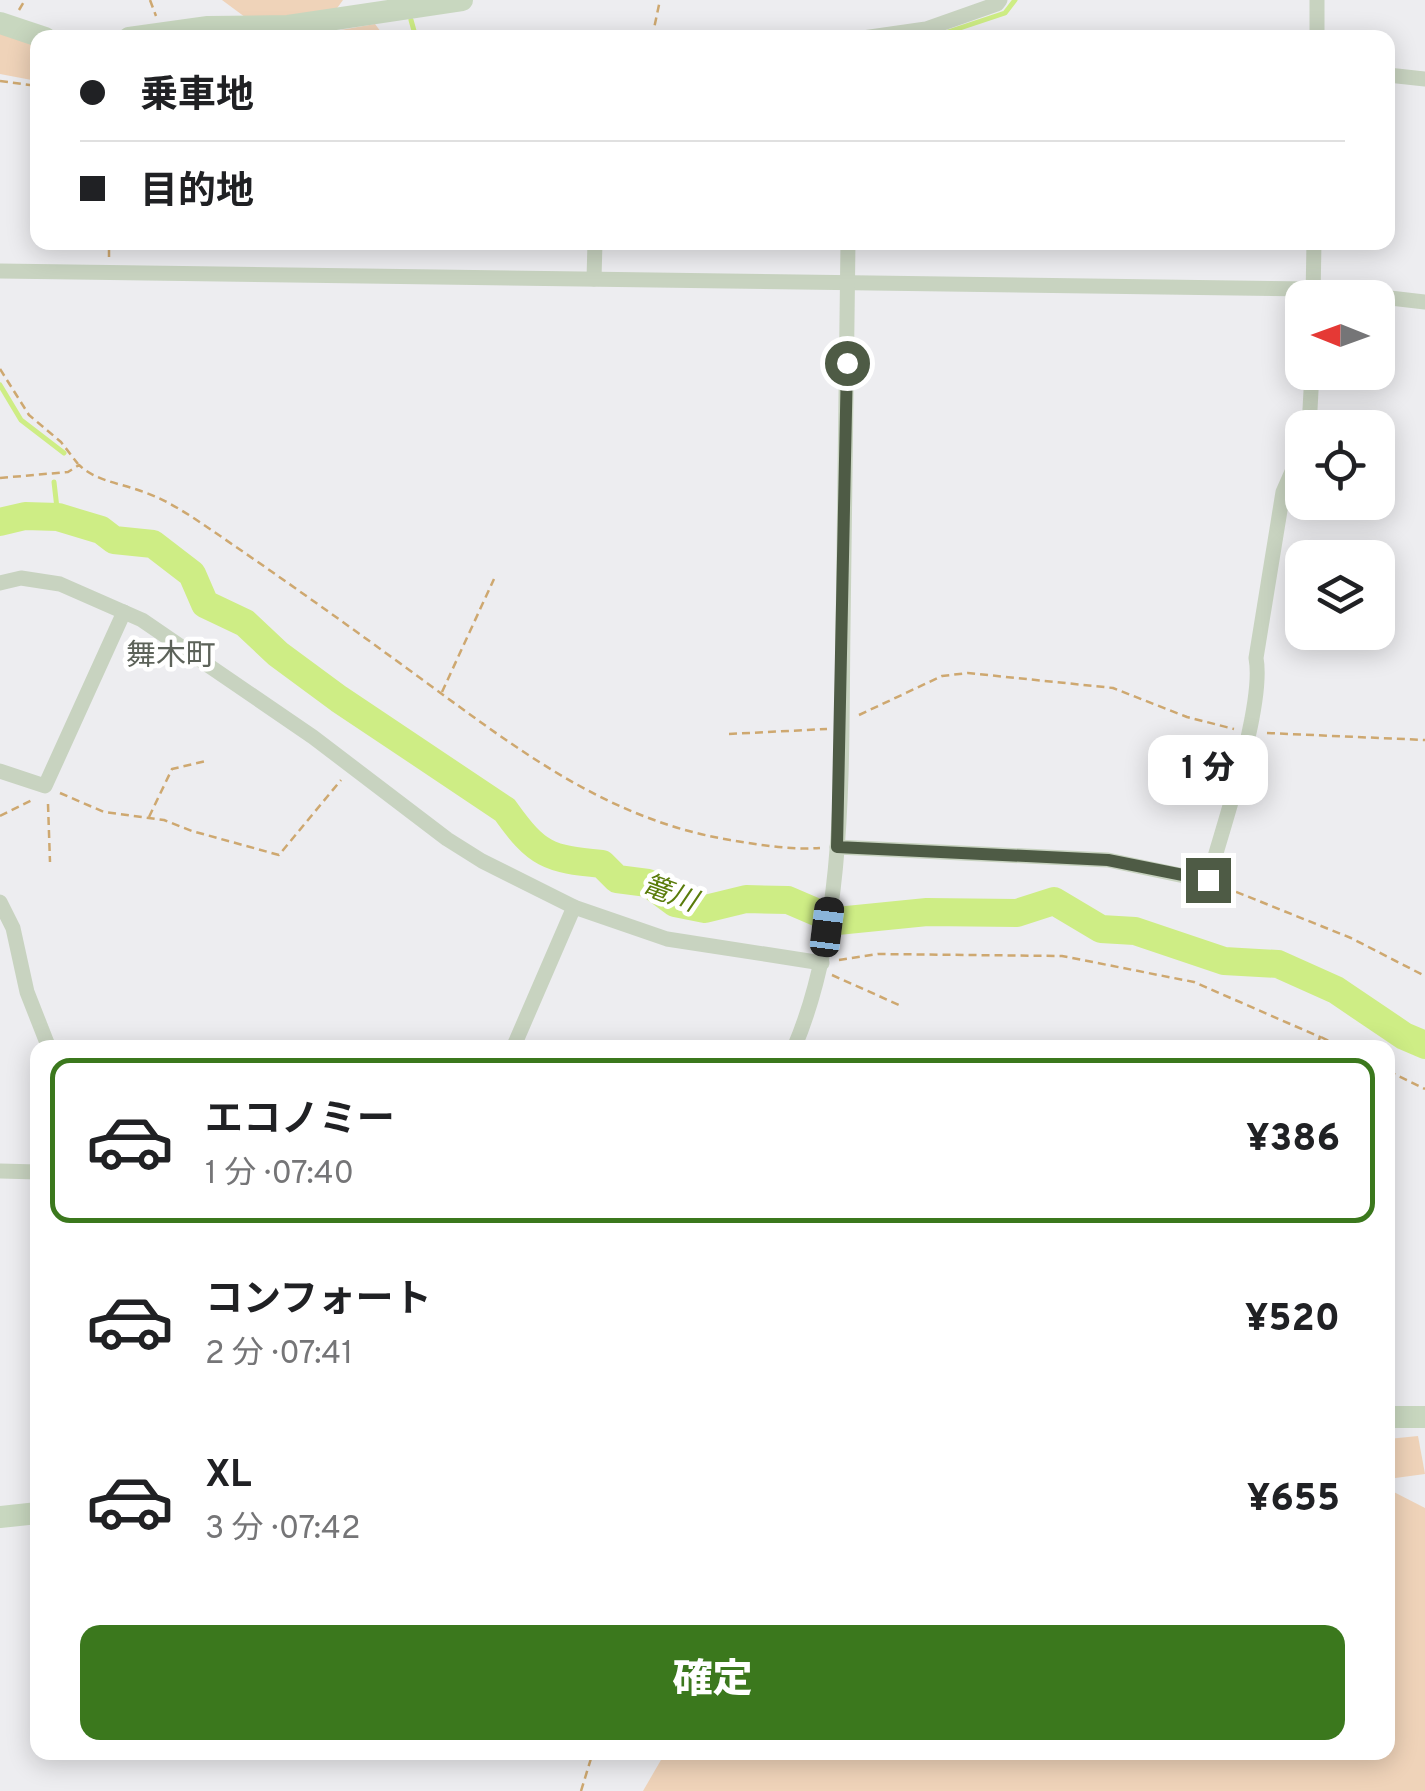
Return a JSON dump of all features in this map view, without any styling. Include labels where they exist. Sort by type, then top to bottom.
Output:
[{"type":"main road","points":[[186,30],[288,26],[427,2],[462,0]]},
{"type":"main road","points":[[0,23],[30,33]]},
{"type":"main road","points":[[1395,1417],[1425,1417]]},
{"type":"main road","points":[[0,1517],[30,1514]]},
{"type":"street","points":[[913,30],[998,4],[1000,0]]},
{"type":"street","points":[[1317,0],[1317,30]]},
{"type":"street","points":[[1395,76],[1425,78]]},
{"type":"street","points":[[594,279],[595,250]]},
{"type":"street","points":[[797,1040],[821,968],[836,851],[842,725],[848,250]]},
{"type":"street","points":[[1313,280],[1314,250]]},
{"type":"street","points":[[0,272],[1285,293]]},
{"type":"street","points":[[1395,300],[1425,302]]},
{"type":"street","points":[[836,851],[1108,860],[1208,880],[1248,732],[1258,672],[1256,658],[1285,485]]},
{"type":"street","points":[[0,583],[21,578],[60,584],[142,620],[482,861],[574,907],[667,939],[821,968]]},
{"type":"street","points":[[0,771],[47,788],[124,612]]},
{"type":"street","points":[[0,902],[14,928],[18,962],[46,1040]]},
{"type":"street","points":[[516,1040],[574,907]]},
{"type":"street","points":[[0,1171],[30,1172]]},
{"type":"path","points":[[654,30],[660,0]]},
{"type":"path","points":[[0,81],[30,85]]},
{"type":"path","points":[[0,369],[29,415],[61,442],[79,465],[100,479],[144,492],[180,509],[270,569],[560,778],[670,828],[746,843],[836,851]]},
{"type":"path","points":[[0,478],[68,472],[79,465]]},
{"type":"path","points":[[441,694],[494,579]]},
{"type":"path","points":[[729,734],[842,725],[942,676],[968,673],[1113,688],[1187,717],[1248,732],[1425,740]]},
{"type":"path","points":[[148,819],[168,773],[206,761]]},
{"type":"path","points":[[47,788],[104,812],[164,820],[279,856],[352,766]]},
{"type":"path","points":[[0,816],[47,788]]},
{"type":"path","points":[[47,788],[50,862]]},
{"type":"path","points":[[1208,880],[1351,938],[1425,976]]},
{"type":"path","points":[[821,968],[878,954],[1062,956],[1194,982],[1326,1040]]},
{"type":"path","points":[[821,968],[899,1005]]},
{"type":"path","points":[[1395,1074],[1425,1089]]},
{"type":"path","points":[[581,1791],[591,1760]]},
{"type":"shaded area","points":[[222,0],[343,0],[335,11],[335,30],[305,30],[304,19],[249,20]]},
{"type":"shaded area","points":[[375,24],[380,30],[341,30]]},
{"type":"shaded area","points":[[0,33],[30,41],[30,80],[0,74]]},
{"type":"shaded area","points":[[1418,1436],[1425,1474],[1395,1478],[1395,1438]]},
{"type":"shaded area","points":[[1395,1493],[1425,1508],[1425,1791],[643,1791],[661,1760],[1395,1760]]},
{"type":"waterway","points":[[954,30],[1005,13],[1015,0]]},
{"type":"waterway","points":[[411,20],[414,30]]},
{"type":"waterway","points":[[0,385],[21,420],[64,453]]},
{"type":"waterway","points":[[54,482],[58,517]]},
{"type":"waterway","name":"篭川","points":[[0,522],[25,516],[58,517],[101,530],[114,540],[153,544],[192,574],[205,604],[245,623],[278,654],[339,699],[505,810],[536,846],[556,857],[602,864],[617,879],[648,883],[675,903],[705,909],[746,899],[788,900],[837,921],[927,912],[1017,913],[1054,901],[1101,929],[1135,931],[1224,961],[1278,964],[1336,990],[1404,1036],[1425,1045]]},
{"type":"district","name":"舞木町","points":[[171,657]]},
{"type":"route","points":[[847,363],[837,847],[1108,860],[1208,880]]}]
